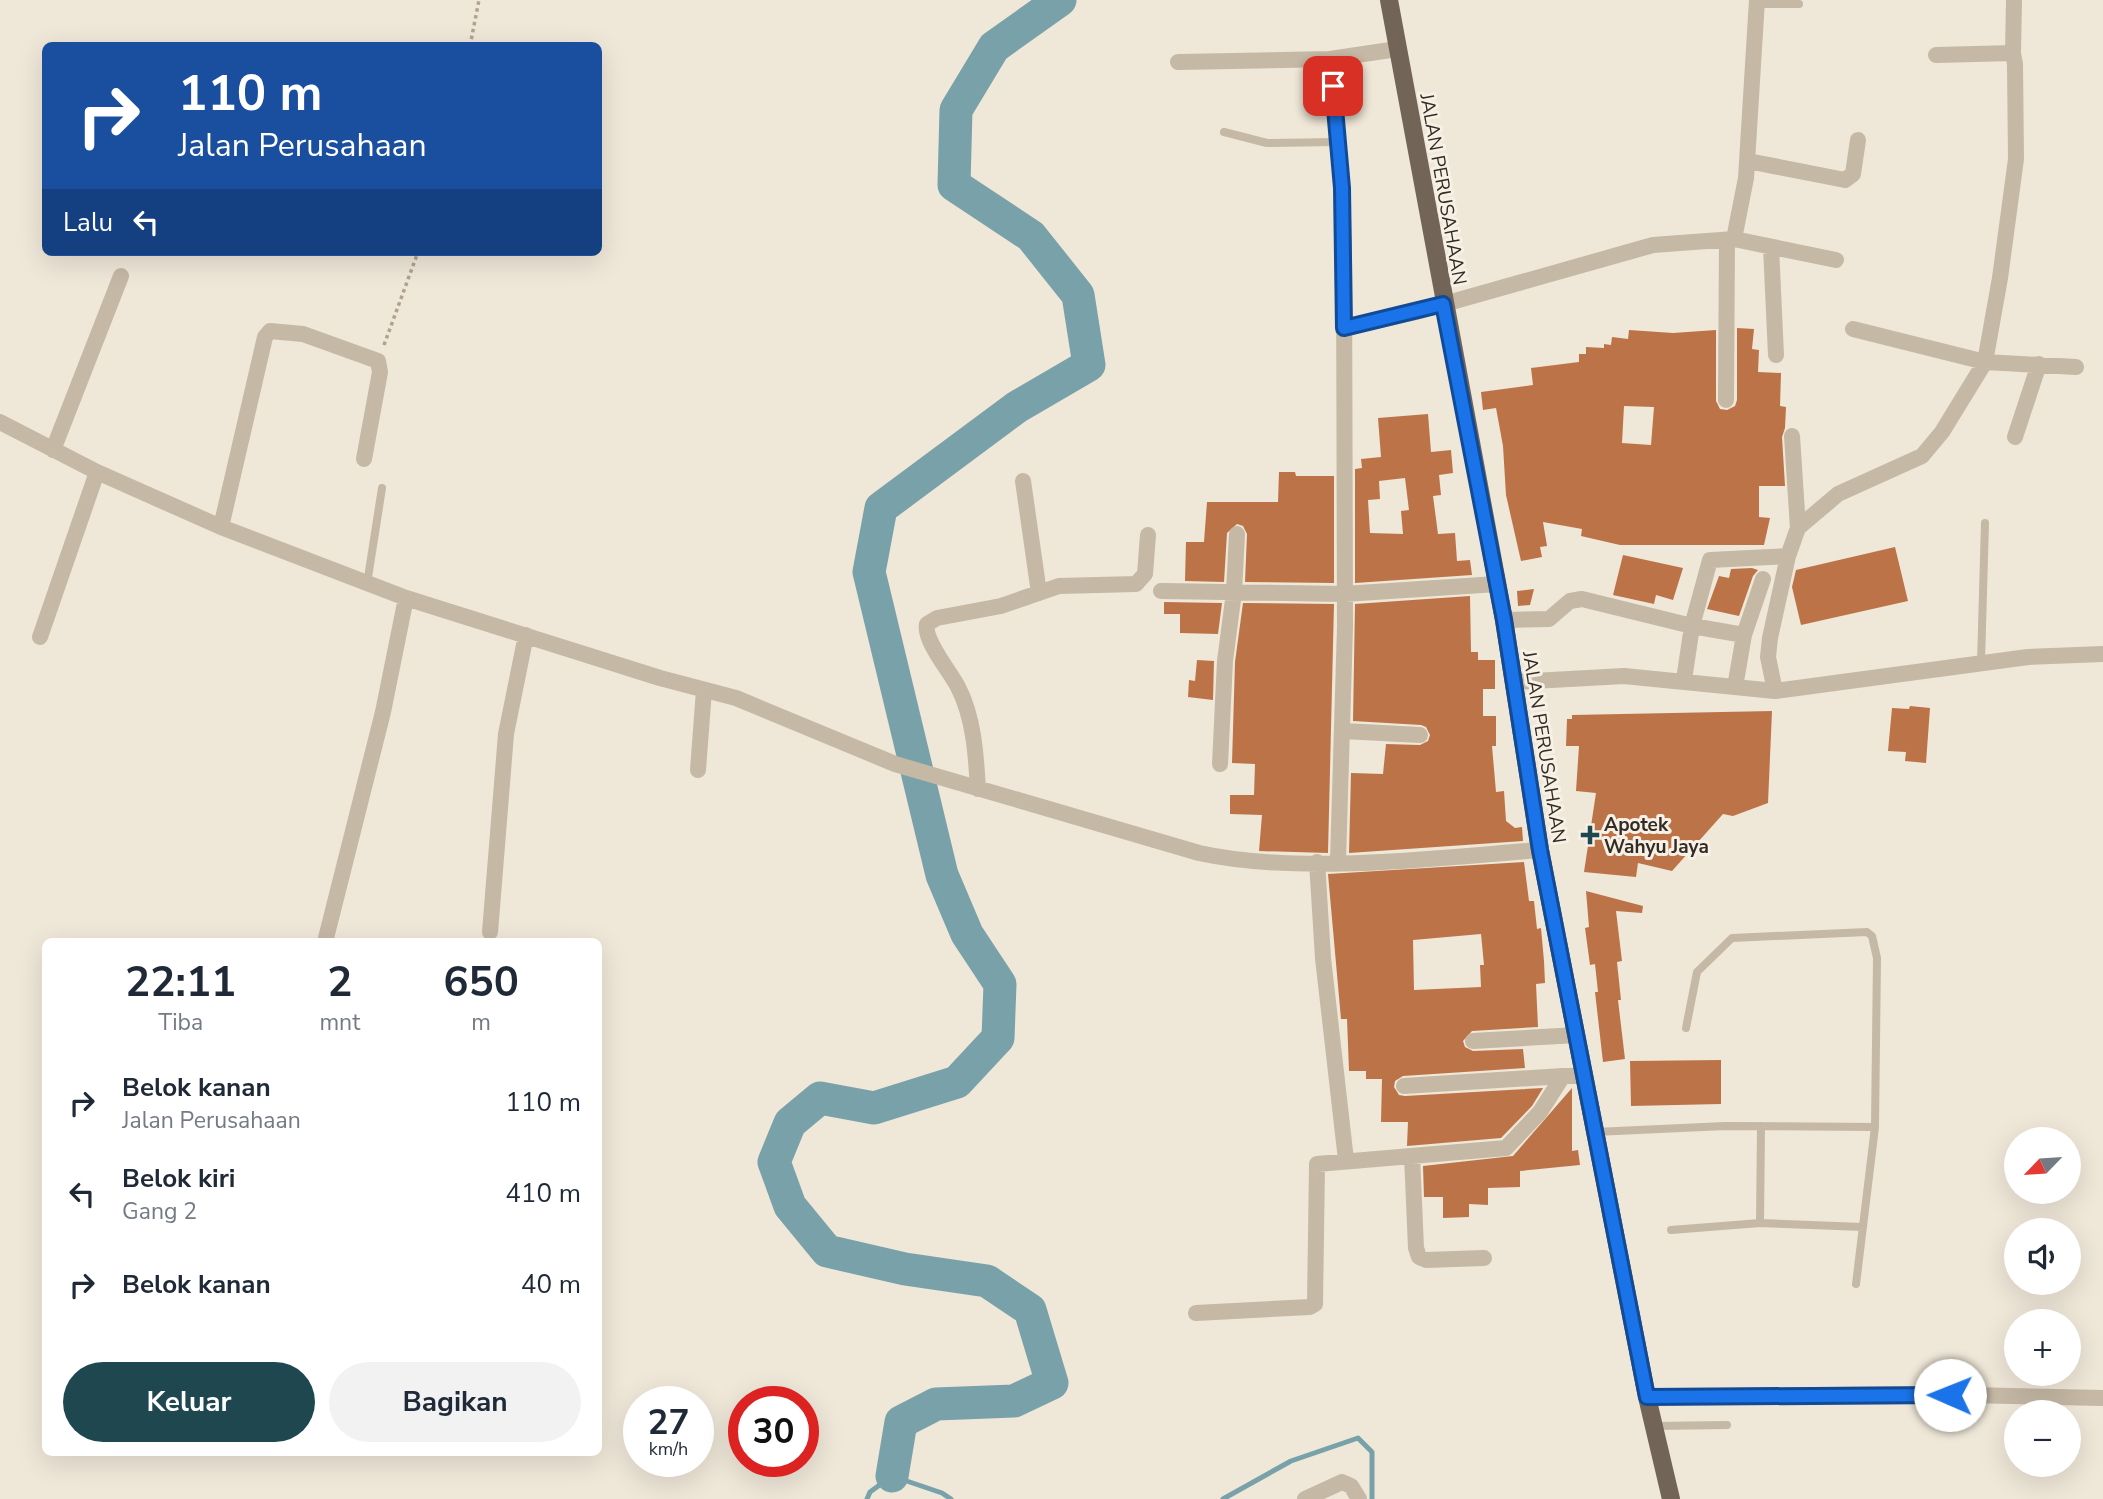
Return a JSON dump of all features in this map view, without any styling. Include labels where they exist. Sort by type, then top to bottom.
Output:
[{"type":"main road","name":"JALAN PERUSAHAAN","points":[[1389,0],[1443,304],[1504,620],[1540,850],[1647,1397],[1671,1499]]},
{"type":"street","points":[[1798,528],[1838,494],[1922,456],[1942,432],[1985,362],[2000,278],[2016,159],[2018,99],[2013,53],[2014,0]]},
{"type":"street","points":[[1726,400],[1730,239],[1744,203],[1757,2]]},
{"type":"street","points":[[1178,62],[1330,59],[1397,49]]},
{"type":"street","points":[[1936,55],[2013,53]]},
{"type":"street","points":[[1330,59],[1339,142],[1344,328],[1343,731],[1338,861]]},
{"type":"street","points":[[1748,161],[1844,180],[1853,174],[1858,139]]},
{"type":"street","points":[[1344,328],[1443,304],[1653,245],[1730,239],[1836,260]]},
{"type":"street","points":[[1771,247],[1776,355]]},
{"type":"street","points":[[54,450],[121,276]]},
{"type":"street","points":[[221,527],[267,332],[278,329],[303,334],[378,361],[380,372],[364,459]]},
{"type":"street","points":[[1853,329],[1985,362],[2076,367]]},
{"type":"street","points":[[2015,438],[2039,364]]},
{"type":"street","points":[[0,422],[97,472],[221,527],[406,598],[768,711],[895,764],[1208,855],[1249,860],[1317,862],[1540,850]]},
{"type":"street","points":[[1775,691],[1768,648],[1788,556],[1798,528],[1792,436]]},
{"type":"street","points":[[40,637],[97,472]]},
{"type":"street","points":[[1023,481],[1039,593]]},
{"type":"street","points":[[1220,764],[1225,661],[1234,592],[1237,534]]},
{"type":"street","points":[[978,789],[968,713],[958,687],[927,634],[927,624],[937,618],[1002,606],[1065,585],[1136,584],[1145,574],[1148,535]]},
{"type":"street","points":[[1684,680],[1692,626],[1710,560],[1788,556]]},
{"type":"street","points":[[1735,687],[1744,635],[1763,579]]},
{"type":"street","points":[[1161,591],[1344,594],[1497,584]]},
{"type":"street","points":[[326,938],[383,712],[406,598]]},
{"type":"street","points":[[1504,620],[1549,619],[1570,601],[1583,599],[1692,626],[1744,635]]},
{"type":"street","points":[[490,933],[506,734],[526,635]]},
{"type":"street","points":[[1513,682],[1624,677],[1684,680],[1775,691],[1981,662],[2103,654]]},
{"type":"street","points":[[698,770],[704,690]]},
{"type":"street","points":[[1343,731],[1420,735]]},
{"type":"street","points":[[1317,862],[1325,978],[1346,1160]]},
{"type":"street","points":[[1473,1041],[1577,1035]]},
{"type":"street","points":[[1196,1313],[1310,1307],[1315,1304],[1317,1165],[1346,1160],[1510,1147],[1540,1112],[1563,1076]]},
{"type":"street","points":[[1404,1086],[1584,1076]]},
{"type":"street","points":[[1412,1156],[1416,1248],[1419,1257],[1426,1260],[1484,1258]]},
{"type":"street","points":[[1647,1397],[1926,1394],[2103,1398]]},
{"type":"street","points":[[1305,1499],[1342,1482],[1351,1486],[1359,1499]]},
{"type":"lane","points":[[1757,2],[1799,4]]},
{"type":"lane","points":[[1224,132],[1267,143],[1339,142]]},
{"type":"lane","points":[[367,584],[382,488]]},
{"type":"lane","points":[[1981,662],[1985,523]]},
{"type":"lane","points":[[1686,1028],[1698,972],[1732,938],[1869,933],[1877,958],[1875,1127],[1856,1284]]},
{"type":"lane","points":[[1595,1132],[1761,1126],[1875,1127]]},
{"type":"lane","points":[[1760,1223],[1761,1126]]},
{"type":"lane","points":[[1671,1230],[1760,1223],[1863,1227]]},
{"type":"lane","points":[[1653,1426],[1727,1425]]},
{"type":"path","points":[[471,42],[479,0]]},
{"type":"path","points":[[378,361],[417,256]]},
{"type":"building","points":[[1737,328],[1754,329],[1752,349],[1759,350],[1758,372],[1781,373],[1780,406],[1786,407],[1782,437],[1785,486],[1759,486],[1759,517],[1770,518],[1764,545],[1620,545],[1581,536],[1582,529],[1543,522],[1547,546],[1540,547],[1542,557],[1521,561],[1506,495],[1503,446],[1496,408],[1483,410],[1481,392],[1533,385],[1531,368],[1579,362],[1579,354],[1586,354],[1586,347],[1604,348],[1604,344],[1611,345],[1612,337],[1628,339],[1629,330],[1673,333],[1716,330],[1716,401],[1720,409],[1727,410],[1735,406]],"holes":[[[1624,406],[1654,407],[1651,445],[1622,443]]]},
{"type":"building","points":[[1428,414],[1431,452],[1451,450],[1453,473],[1439,475],[1441,495],[1433,496],[1438,534],[1455,533],[1457,561],[1470,560],[1472,575],[1355,583],[1355,469],[1362,468],[1361,459],[1381,457],[1378,418]],"holes":[[[1405,478],[1409,510],[1401,511],[1403,534],[1370,533],[1368,500],[1380,499],[1379,481]]]},
{"type":"building","points":[[1279,472],[1295,472],[1296,476],[1334,476],[1334,583],[1245,582],[1247,534],[1243,526],[1237,524],[1227,533],[1224,582],[1185,581],[1186,542],[1204,542],[1207,502],[1278,502]]},
{"type":"building","points":[[1895,547],[1908,601],[1801,625],[1792,587],[1796,570]]},
{"type":"building","points":[[1623,555],[1683,568],[1673,600],[1656,595],[1654,604],[1613,595]]},
{"type":"building","points":[[1731,569],[1758,570],[1753,576],[1739,616],[1707,609],[1719,576],[1729,578]]},
{"type":"building","points":[[1534,589],[1530,605],[1518,606],[1517,591]]},
{"type":"building","points":[[1470,596],[1471,652],[1478,652],[1478,660],[1495,660],[1495,689],[1483,689],[1483,716],[1496,716],[1496,746],[1492,746],[1496,792],[1504,791],[1506,821],[1515,828],[1522,827],[1523,841],[1349,853],[1351,773],[1383,774],[1386,744],[1420,745],[1428,741],[1430,735],[1426,727],[1421,725],[1353,721],[1355,604]]},
{"type":"building","points":[[1164,602],[1222,603],[1218,634],[1180,633],[1180,614],[1164,614]]},
{"type":"building","points":[[1243,603],[1334,604],[1328,853],[1259,851],[1262,815],[1230,814],[1230,795],[1254,795],[1255,764],[1232,763],[1235,662]]},
{"type":"building","points":[[1197,660],[1214,661],[1213,700],[1188,697],[1189,680],[1195,681]]},
{"type":"building","points":[[1910,706],[1930,708],[1926,763],[1905,761],[1906,752],[1888,751],[1892,708],[1909,709]]},
{"type":"building","points":[[1772,711],[1768,803],[1733,816],[1723,814],[1672,871],[1638,863],[1636,877],[1584,872],[1596,793],[1576,791],[1579,746],[1566,746],[1567,719],[1572,719],[1572,715]]},
{"type":"building","points":[[1524,862],[1529,901],[1534,901],[1537,929],[1541,928],[1544,961],[1545,983],[1536,984],[1538,1027],[1472,1031],[1463,1041],[1465,1047],[1473,1051],[1523,1049],[1525,1068],[1403,1076],[1395,1081],[1394,1087],[1399,1095],[1405,1096],[1543,1088],[1532,1106],[1501,1138],[1407,1146],[1408,1122],[1381,1122],[1382,1079],[1366,1079],[1366,1071],[1349,1071],[1347,1019],[1341,1019],[1328,874]],"holes":[[[1481,934],[1484,965],[1480,965],[1481,987],[1414,990],[1413,940]]]},
{"type":"building","points":[[1586,891],[1643,906],[1642,913],[1616,911],[1622,961],[1617,962],[1621,1000],[1618,1000],[1625,1059],[1603,1062],[1595,992],[1598,992],[1595,964],[1590,965],[1585,928],[1589,927]]},
{"type":"building","points":[[1721,1060],[1721,1104],[1631,1106],[1630,1061]]},
{"type":"building","points":[[1572,1088],[1572,1151],[1578,1150],[1580,1165],[1520,1171],[1520,1187],[1488,1188],[1488,1205],[1469,1204],[1469,1217],[1443,1218],[1443,1197],[1424,1197],[1423,1166],[1513,1156]]},
{"type":"waterway","points":[[892,1476],[901,1422],[936,1404],[1014,1401],[1052,1383],[1030,1310],[987,1281],[905,1269],[827,1251],[790,1206],[774,1162],[790,1123],[820,1098],[874,1108],[957,1082],[998,1038],[1000,984],[967,934],[942,875],[869,572],[881,508],[1017,407],[1089,365],[1078,295],[1031,236],[954,185],[956,110],[994,47],[1060,0]]},
{"type":"waterway","points":[[1223,1499],[1291,1461],[1358,1438],[1372,1452],[1372,1499]]},
{"type":"waterway","points":[[867,1499],[870,1492],[892,1476],[942,1493],[951,1499]]},
{"type":"place","name":"Apotek Wahyu Jaya","points":[[1590,835]]},
{"type":"route","points":[[1333,86],[1342,188],[1344,328],[1443,304],[1504,620],[1540,850],[1647,1397],[1950,1395]]}]
